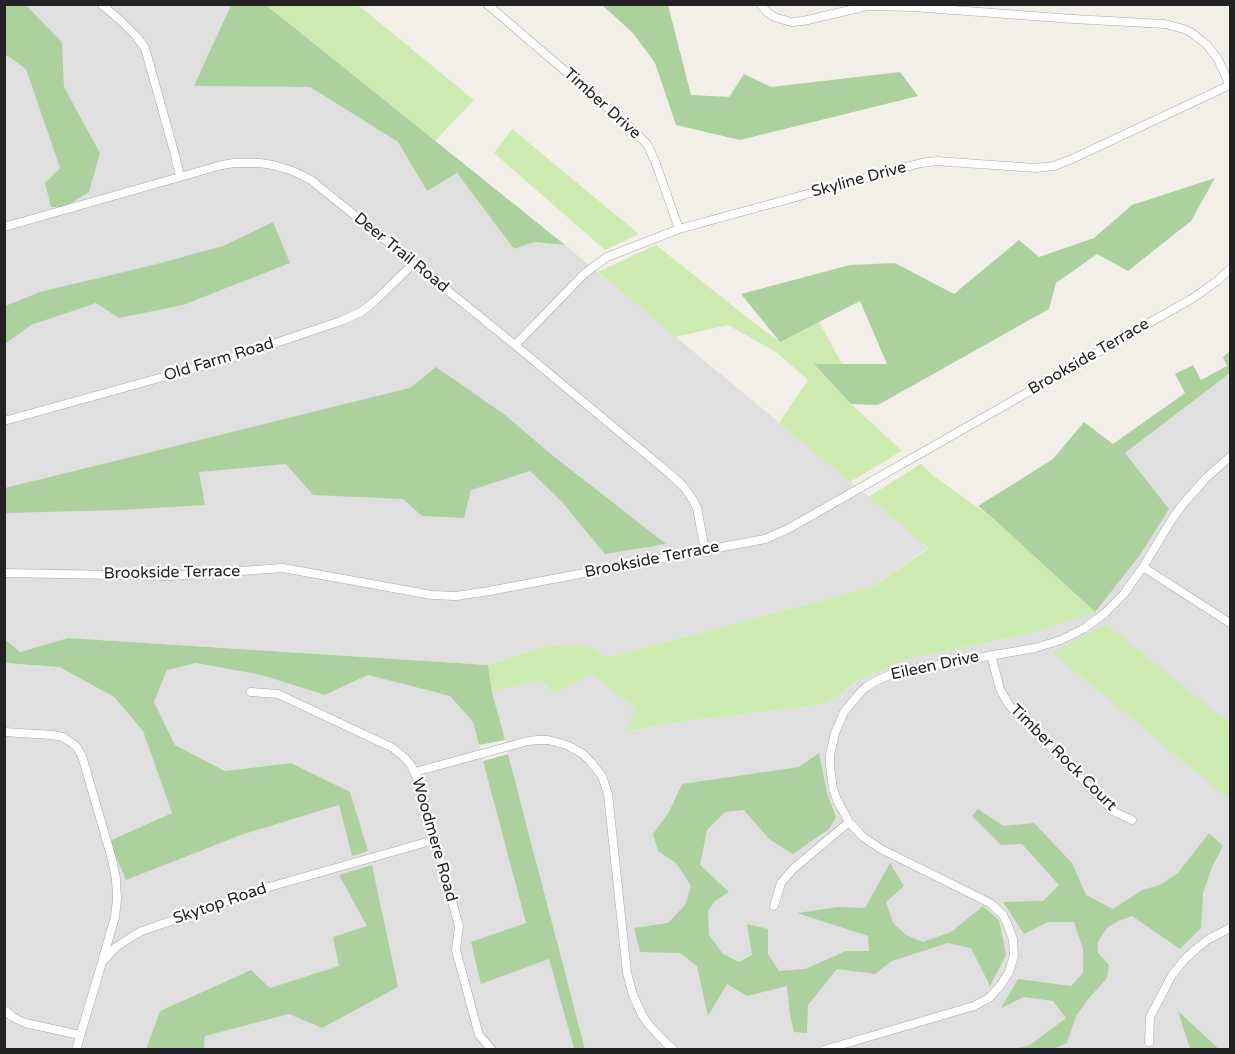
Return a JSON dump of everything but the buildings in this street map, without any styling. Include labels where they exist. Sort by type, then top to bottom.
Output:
[{"type":"street","points":[[101,4],[120,20],[145,48],[180,177]]},
{"type":"street","name":"Timber Drive","points":[[487,4],[647,144],[679,229]]},
{"type":"street","points":[[760,4],[774,17],[791,22],[867,6],[913,6],[1174,26],[1192,33],[1207,45],[1218,59],[1230,86]]},
{"type":"street","name":"Skyline Drive","points":[[515,345],[585,273],[607,257],[679,229],[921,163],[936,161],[1036,168],[1054,166],[1230,86]]},
{"type":"street","name":"Deer Trail Road","points":[[4,227],[222,165],[260,163],[285,168],[311,180],[515,345],[684,487],[697,508],[705,550]]},
{"type":"street","name":"Old Farm Road","points":[[4,421],[228,359],[340,321],[361,312],[375,302],[414,263]]},
{"type":"street","name":"Brookside Terrace","points":[[4,573],[170,576],[284,568],[432,595],[456,596],[765,538],[788,529],[1193,298],[1230,269]]},
{"type":"street","name":"Eileen Drive","points":[[824,1050],[974,1006],[989,998],[1000,986],[1009,972],[1014,956],[1013,939],[1007,923],[990,903],[881,849],[863,837],[849,822],[837,800],[831,777],[830,755],[834,733],[850,703],[866,687],[896,672],[1048,645],[1084,628],[1105,613],[1123,595],[1184,502],[1230,457]]},
{"type":"street","points":[[1143,567],[1230,623]]},
{"type":"street","name":"Timber Rock Court","points":[[991,655],[1000,689],[1010,705],[1113,811],[1132,820]]},
{"type":"street","name":"Woodmere Road","points":[[251,692],[278,694],[385,744],[405,758],[415,772],[459,927],[456,950],[479,1035],[492,1050]]},
{"type":"street","points":[[4,732],[58,735],[68,739],[82,756],[116,879],[115,917],[102,962]]},
{"type":"street","points":[[415,772],[538,740],[567,745],[590,761],[602,776],[608,794],[629,984],[642,1016],[656,1034],[674,1050]]},
{"type":"street","points":[[774,906],[781,883],[793,869],[849,822]]},
{"type":"street","name":"Skytop Road","points":[[76,1050],[102,962],[124,941],[142,931],[269,887],[435,840]]},
{"type":"street","points":[[1149,1042],[1150,1017],[1178,966],[1196,948],[1230,928]]},
{"type":"street","points":[[4,1010],[25,1023],[80,1035]]},
{"type":"shaded area","points":[[26,5],[231,5],[195,86],[310,87],[398,142],[427,191],[457,172],[514,249],[534,242],[565,245],[929,547],[874,586],[606,658],[544,647],[488,665],[68,638],[20,652],[5,638],[5,57],[8,56],[26,68],[60,168],[45,183],[100,153],[64,87],[62,42]]},
{"type":"shaded area","points":[[1230,373],[1230,1049],[1219,1049],[1179,1012],[1190,1049],[585,1049],[492,692],[540,680],[554,693],[592,674],[637,709],[627,732],[664,724],[826,704],[857,681],[907,659],[1029,634],[1094,612],[1140,555],[1125,453]]},
{"type":"shaded area","points":[[4,663],[58,667],[114,697],[143,731],[172,813],[109,841],[241,835],[340,805],[352,856],[367,851],[349,792],[291,763],[225,771],[175,745],[154,702],[167,670],[196,663],[261,675],[325,695],[368,675],[450,696],[473,722],[526,923],[481,984],[549,959],[574,1049],[204,1049],[205,1036],[289,1013],[322,1028],[391,954],[372,866],[367,926],[340,966],[270,988],[251,970],[160,1011],[146,1049],[5,1049]]},
{"type":"green space","points":[[4,5],[26,5],[62,42],[64,87],[100,153],[89,192],[64,207],[51,207],[45,183],[60,168],[26,69],[8,56],[5,57]]},
{"type":"green space","points":[[231,5],[266,5],[565,245],[534,242],[514,249],[457,173],[427,191],[398,142],[310,87],[194,86]]},
{"type":"green space","points":[[266,5],[358,5],[474,100],[435,141]]},
{"type":"green space","points":[[602,5],[668,5],[691,95],[729,97],[744,74],[771,87],[900,72],[918,96],[740,140],[676,125],[655,63],[633,33]]},
{"type":"green space","points":[[512,129],[639,234],[605,250],[494,153]]},
{"type":"green space","points":[[1215,178],[1191,221],[1128,271],[1097,254],[1056,283],[1049,309],[878,405],[851,404],[814,364],[887,364],[860,301],[780,342],[741,294],[850,265],[895,263],[954,294],[1019,240],[1039,257],[1094,238],[1132,205]]},
{"type":"green space","points":[[273,222],[290,263],[183,305],[119,318],[96,303],[31,325],[5,344],[5,306],[40,292],[223,246]]},
{"type":"green space","points":[[656,245],[780,341],[819,322],[842,364],[815,365],[851,404],[902,451],[850,482],[779,423],[808,380],[776,352],[728,325],[675,337],[598,272]]},
{"type":"green space","points":[[1230,351],[1230,373],[1125,453],[1169,509],[1140,555],[1095,612],[978,506],[1053,459],[1084,422],[1113,444],[1185,393],[1175,374],[1193,365],[1201,380],[1227,366],[1223,357]]},
{"type":"green space","points":[[436,367],[505,415],[552,455],[666,544],[605,554],[562,502],[530,471],[471,490],[464,518],[422,516],[403,499],[313,495],[286,464],[199,472],[205,505],[5,513],[5,488],[410,388]]},
{"type":"green space","points":[[921,464],[935,477],[995,520],[1095,612],[1029,634],[907,659],[857,681],[826,704],[664,724],[626,732],[636,709],[592,674],[554,693],[540,680],[492,692],[488,665],[544,647],[586,644],[606,658],[874,586],[929,548],[868,497]]},
{"type":"green space","points":[[1106,624],[1230,724],[1230,800],[1052,652]]},
{"type":"green space","points":[[4,638],[20,652],[68,638],[488,665],[492,692],[505,740],[479,745],[473,722],[450,696],[368,675],[325,695],[261,675],[196,663],[167,670],[154,702],[175,745],[225,771],[291,763],[350,792],[368,851],[352,856],[339,805],[241,835],[126,880],[109,841],[172,813],[143,731],[114,697],[59,667],[5,663]]},
{"type":"green space","points":[[819,753],[827,793],[836,817],[829,829],[793,854],[769,839],[744,810],[725,812],[707,830],[700,865],[729,892],[715,901],[708,911],[709,935],[723,954],[739,962],[752,955],[747,924],[768,929],[768,954],[779,971],[805,969],[846,951],[869,951],[868,936],[797,913],[838,907],[865,908],[890,863],[904,886],[886,902],[893,923],[906,935],[923,942],[951,932],[983,906],[999,920],[1006,955],[990,986],[971,948],[948,943],[892,961],[875,974],[837,969],[808,1005],[807,1033],[794,1032],[787,986],[747,996],[727,984],[708,1016],[697,966],[680,953],[640,952],[634,928],[668,923],[685,905],[691,886],[676,863],[658,851],[653,834],[669,812],[682,784],[799,767]]},
{"type":"green space","points":[[508,754],[585,1049],[574,1049],[549,959],[481,984],[471,942],[526,923],[483,761]]},
{"type":"green space","points":[[978,809],[1003,826],[1034,823],[1072,863],[1086,895],[1113,909],[1142,890],[1160,885],[1178,873],[1209,833],[1223,846],[1212,867],[1203,893],[1201,928],[1180,949],[1132,916],[1107,928],[1098,942],[1098,953],[1109,965],[1107,978],[1076,1016],[1067,1043],[1053,1049],[1015,1049],[1030,1045],[1066,1018],[1053,1001],[1024,997],[1001,1008],[1018,979],[1071,986],[1083,973],[1083,949],[1074,922],[1048,922],[1024,934],[1003,902],[1043,901],[1059,885],[1022,844],[1001,845],[972,816]]},
{"type":"green space","points":[[372,865],[398,987],[322,1028],[289,1014],[205,1036],[204,1049],[146,1049],[160,1011],[251,970],[270,988],[339,966],[333,937],[367,926],[339,875]]},
{"type":"green space","points":[[1178,1011],[1219,1049],[1190,1049]]}]
